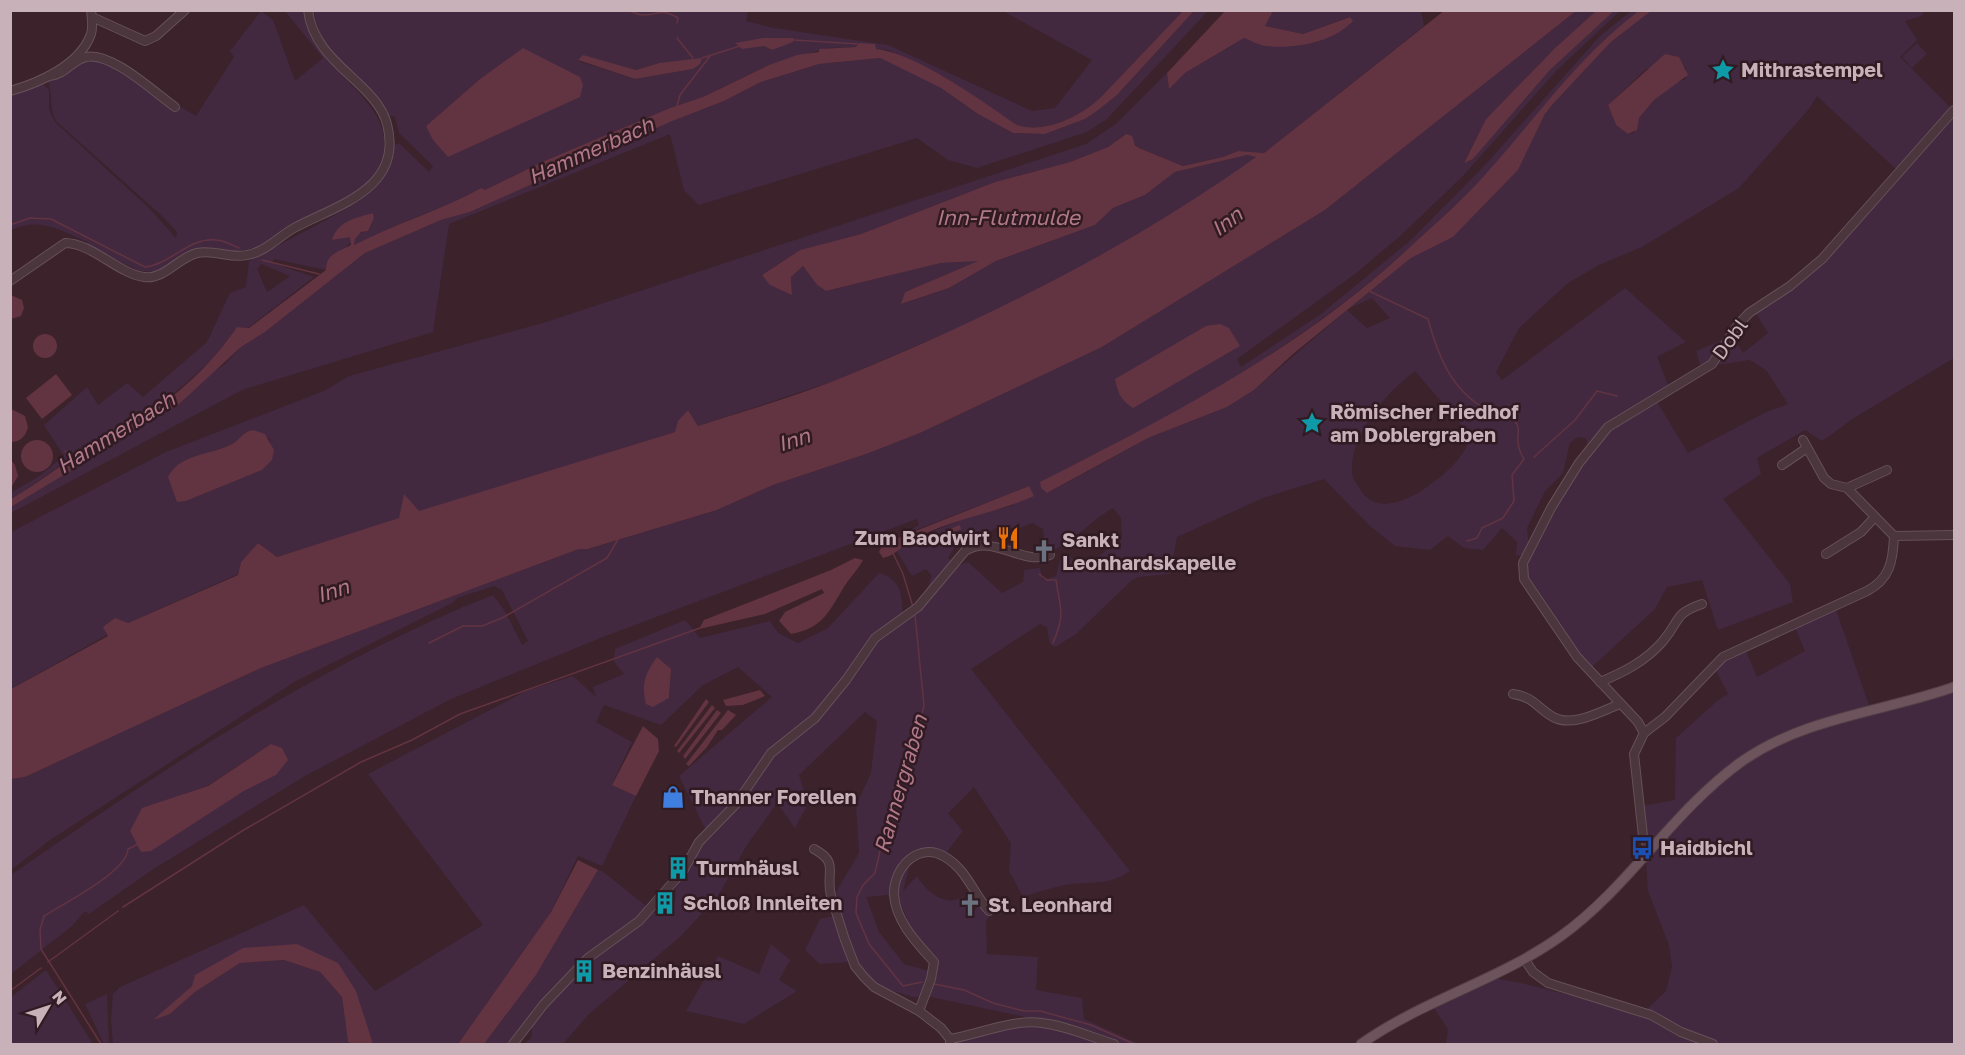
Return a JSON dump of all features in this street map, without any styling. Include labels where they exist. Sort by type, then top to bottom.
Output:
[{"type":"main road","points":[[1361,1044],[1413,1011],[1525,960],[1576,924],[1719,780],[1753,755],[1818,724],[1841,716],[1920,699],[1954,687]]},
{"type":"street","points":[[49,76],[82,49],[91,34],[92,14],[145,41],[156,36],[185,10]]},
{"type":"street","points":[[10,281],[66,243],[145,278],[160,274],[183,258],[198,253],[246,256],[262,250],[292,230],[368,189],[387,161],[389,139],[386,122],[378,107],[330,57],[315,36],[308,10]]},
{"type":"street","points":[[10,91],[49,76],[58,75],[83,57],[97,55],[111,61],[175,107]]},
{"type":"street","name":"Dobl","points":[[1600,682],[1559,634],[1524,579],[1522,568],[1551,508],[1579,463],[1608,426],[1706,370],[1749,313],[1790,286],[1822,259],[1954,110]]},
{"type":"street","points":[[1803,440],[1824,478],[1832,484],[1847,488],[1894,536],[1954,535]]},
{"type":"street","points":[[1782,465],[1807,448]]},
{"type":"street","points":[[1847,488],[1887,470]]},
{"type":"street","points":[[1826,554],[1861,532],[1875,517]]},
{"type":"street","points":[[1650,850],[1643,836],[1634,754],[1644,733],[1665,717],[1723,657],[1878,586],[1886,577],[1890,567],[1894,536]]},
{"type":"street","points":[[513,1044],[544,1004],[588,958],[639,921],[683,871],[699,842],[742,797],[767,759],[782,743],[815,718],[846,680],[875,638],[915,609],[954,561],[972,546],[986,544],[1033,558],[1050,555]]},
{"type":"street","points":[[1644,733],[1600,682],[1625,672],[1647,657],[1664,641],[1682,610],[1702,604]]},
{"type":"street","points":[[1513,694],[1527,696],[1553,717],[1566,720],[1581,719],[1620,704]]},
{"type":"street","points":[[814,849],[827,856],[831,863],[828,884],[835,912],[855,966],[874,987],[919,1011],[941,1028],[950,1042],[1009,1025],[1041,1022],[1074,1029],[1114,1044]]},
{"type":"street","points":[[919,1011],[931,979],[934,962],[911,936],[901,918],[894,894],[901,872],[912,856],[922,851],[935,852],[946,857],[971,882],[978,898],[989,911]]},
{"type":"street","points":[[1525,960],[1533,972],[1548,983],[1651,1015],[1681,1032],[1713,1044]]},
{"type":"shaded area","points":[[261,11],[273,20],[295,81],[323,58],[285,11],[305,11],[317,46],[373,110],[381,126],[384,144],[380,164],[367,186],[261,246],[240,251],[197,249],[154,272],[140,271],[89,248],[87,242],[50,227],[31,225],[11,230],[11,94],[43,84],[49,90],[49,109],[55,122],[148,207],[176,238],[177,232],[162,216],[56,121],[52,112],[48,81],[84,57],[94,56],[196,116],[234,57],[230,51]]},
{"type":"shaded area","points":[[314,11],[748,11],[746,21],[774,28],[888,45],[1032,111],[1055,108],[1092,60],[1003,11],[1183,11],[1092,105],[1072,117],[1050,125],[1028,127],[1017,125],[933,72],[888,50],[856,47],[827,48],[769,65],[703,97],[670,108],[542,162],[485,190],[481,188],[450,204],[354,245],[358,235],[368,231],[374,218],[373,213],[334,241],[342,237],[350,237],[352,241],[326,270],[274,259],[272,263],[314,277],[248,328],[237,327],[202,368],[166,399],[80,452],[11,499],[10,493],[38,477],[64,456],[44,425],[87,387],[98,405],[127,383],[143,397],[207,342],[230,293],[246,287],[249,261],[335,215],[366,194],[378,184],[387,171],[393,146],[399,143],[429,172],[433,166],[399,133],[395,117],[388,115],[332,54],[318,27]],"holes":[[[763,38],[794,38],[772,50],[764,46]],[[523,48],[463,149],[448,157],[426,126],[480,79]],[[584,56],[636,70],[659,63],[693,69],[635,79],[578,61]],[[261,264],[290,276],[267,292],[257,269]]]},
{"type":"shaded area","points":[[1194,11],[1208,11],[1107,119],[1087,132],[977,168],[948,160],[917,138],[699,205],[684,190],[670,134],[449,224],[433,332],[242,390],[11,513],[11,507],[82,464],[225,364],[241,347],[265,332],[365,253],[441,220],[470,212],[670,122],[724,101],[761,82],[819,64],[880,58],[941,88],[978,114],[1013,133],[1045,134],[1085,119],[1117,95]]},
{"type":"shaded area","points":[[1273,11],[1421,11],[1424,26],[1264,153],[1238,151],[1223,157],[1183,166],[1139,148],[1125,134],[1108,147],[1070,162],[995,182],[861,234],[800,250],[762,275],[792,294],[791,276],[803,266],[817,285],[826,291],[941,263],[981,260],[905,292],[902,304],[949,288],[996,261],[1095,225],[1113,208],[1145,195],[1175,172],[1247,155],[1257,157],[1202,195],[1100,257],[988,315],[834,381],[698,426],[688,410],[675,432],[277,557],[258,543],[241,562],[238,574],[128,623],[11,689],[11,532],[166,452],[324,391],[349,376],[543,323],[1086,144],[1117,123],[1167,73],[1169,88],[1185,73],[1244,38],[1264,46],[1314,43],[1349,17],[1303,34],[1265,26]],"holes":[[[253,430],[270,439],[272,460],[262,470],[186,501],[177,502],[171,471],[194,458],[233,443],[249,431]]]},
{"type":"shaded area","points":[[1576,11],[1596,11],[1555,48],[1486,119],[1464,162],[1473,159],[1550,70],[1614,11],[1620,11],[1557,70],[1462,177],[1399,237],[1355,274],[1237,359],[1241,367],[1321,314],[1411,240],[1486,164],[1599,37],[1631,11],[1640,11],[1618,28],[1579,66],[1471,190],[1368,284],[1280,348],[1048,493],[1148,438],[1227,407],[1254,390],[1347,310],[1367,328],[1390,318],[1372,298],[1350,308],[1411,258],[1453,237],[1518,170],[1545,114],[1552,105],[1611,42],[1651,11],[1925,11],[1921,16],[1905,21],[1917,40],[1900,57],[1953,110],[1898,171],[1817,96],[1809,109],[1739,188],[1642,247],[1599,265],[1568,283],[1519,328],[1496,372],[1502,380],[1625,288],[1686,342],[1657,357],[1669,387],[1623,414],[1588,449],[1586,438],[1578,437],[1570,443],[1563,473],[1545,491],[1527,528],[1529,548],[1525,556],[1516,555],[1517,542],[1502,528],[1483,550],[1464,548],[1448,536],[1430,550],[1395,546],[1370,526],[1324,479],[1263,498],[1177,537],[1170,574],[1138,577],[1131,581],[1076,634],[1055,647],[1050,644],[1047,627],[1040,624],[971,669],[1130,871],[1107,881],[1065,885],[1023,897],[1009,871],[1011,843],[974,787],[948,813],[963,831],[946,853],[911,861],[903,891],[917,876],[930,892],[942,899],[956,900],[962,897],[973,912],[977,908],[968,897],[970,895],[989,914],[986,923],[987,954],[1038,957],[1036,990],[1082,998],[1084,1019],[1139,1044],[1117,1044],[1077,1028],[931,997],[913,997],[877,986],[858,966],[840,914],[836,892],[859,853],[856,805],[871,773],[877,721],[865,712],[799,775],[808,804],[795,828],[777,803],[747,845],[718,896],[681,936],[588,1015],[563,1044],[524,1044],[532,1037],[532,1023],[510,1044],[484,1044],[536,975],[598,870],[660,917],[675,901],[676,888],[708,834],[679,776],[772,697],[738,667],[703,685],[661,725],[604,705],[596,722],[632,742],[612,784],[636,796],[602,866],[578,856],[551,912],[458,1044],[373,1044],[338,964],[243,948],[192,986],[155,1019],[170,1014],[195,992],[240,963],[284,960],[320,972],[342,997],[348,1041],[354,1044],[113,1044],[111,1020],[113,994],[120,987],[304,905],[375,991],[483,925],[368,774],[526,691],[573,676],[596,697],[593,687],[624,674],[614,662],[615,649],[685,620],[700,638],[770,621],[778,633],[798,643],[828,628],[879,573],[893,580],[900,590],[903,618],[923,599],[932,576],[926,569],[912,576],[896,550],[914,539],[976,514],[1012,506],[1029,486],[898,537],[919,525],[917,519],[603,637],[451,699],[305,776],[152,870],[89,914],[85,911],[72,926],[11,974],[11,875],[184,758],[304,686],[366,653],[429,622],[493,595],[505,611],[522,645],[528,641],[502,590],[494,586],[457,598],[452,603],[296,681],[50,840],[11,870],[11,779],[25,777],[261,668],[579,549],[589,549],[717,510],[773,485],[869,453],[920,433],[1102,347],[1325,210]],"holes":[[[1686,67],[1686,79],[1673,84],[1654,100],[1639,118],[1634,133],[1629,134],[1616,125],[1608,105],[1646,69]],[[1415,371],[1471,436],[1461,456],[1427,487],[1397,502],[1376,503],[1367,498],[1355,481],[1352,473],[1353,458],[1363,429],[1382,402]],[[1113,508],[1121,518],[1122,538],[1099,556],[1079,565],[1067,553],[1060,560],[1056,576],[1043,580],[1040,568],[1024,570],[1023,582],[1002,593],[968,562],[957,566],[948,558],[957,543],[975,538],[1001,526],[1016,529],[1033,523],[1043,529],[1045,547],[1051,551]],[[657,658],[671,670],[669,698]],[[271,744],[276,775],[244,791],[177,833],[138,844],[130,831],[184,794],[207,786]],[[897,894],[913,934],[937,962],[936,973],[904,964],[879,932],[866,897]]]},
{"type":"shaded area","points":[[1917,43],[1927,54],[1912,68],[1902,57]]},
{"type":"shaded area","points":[[1954,113],[1954,358],[1857,416],[1822,441],[1805,430],[1757,458],[1761,474],[1723,499],[1790,584],[1793,602],[1718,630],[1702,580],[1667,587],[1655,609],[1592,667],[1576,652],[1527,578],[1528,565],[1545,524],[1573,478],[1609,429],[1656,400],[1688,453],[1766,412],[1788,404],[1766,370],[1750,360],[1715,365],[1732,335],[1743,353],[1768,333],[1755,312],[1847,233]]},
{"type":"shaded area","points":[[1725,339],[1720,351],[1702,371],[1696,351]]},
{"type":"shaded area","points":[[1835,607],[1869,705],[1826,718],[1762,746],[1653,841],[1648,840],[1644,831],[1642,806],[1675,800],[1676,738],[1728,694],[1715,668],[1726,658],[1745,649],[1757,677],[1805,651],[1794,625]]},
{"type":"shaded area","points":[[1954,693],[1954,1044],[1446,1044],[1448,1029],[1432,1005],[1494,978],[1643,1013],[1666,991],[1672,967],[1669,945],[1648,891],[1646,860],[1697,805],[1729,775],[1753,757],[1779,743],[1836,721]]},
{"type":"shaded area","points":[[835,916],[848,962],[820,964],[805,950],[820,919]]},
{"type":"shaded area","points":[[771,944],[790,960],[779,980],[797,991],[744,1024],[686,1011],[718,956],[759,974]]},
{"type":"shaded area","points":[[46,970],[93,1044],[11,1044],[11,997]]},
{"type":"shaded area","points":[[107,994],[109,1044],[104,1044],[85,1004]]},
{"type":"shaded area","points":[[1038,1025],[1108,1044],[954,1044],[954,1041],[1012,1028]]},
{"type":"water","points":[[1226,10],[1273,11],[1265,26],[1303,34],[1350,17],[1353,21],[1335,35],[1300,45],[1265,46],[1244,38],[1185,73],[1169,89],[1167,73]]},
{"type":"water","points":[[1445,10],[1576,11],[1325,210],[1102,347],[920,433],[869,453],[773,485],[717,510],[588,549],[579,549],[261,668],[25,777],[11,779],[11,689],[108,636],[103,627],[115,618],[128,623],[238,575],[241,562],[258,543],[277,557],[399,518],[404,494],[419,511],[675,432],[678,421],[688,410],[698,426],[785,399],[836,380],[946,333],[1053,281],[1156,223],[1256,157],[1247,155],[1175,172],[1145,195],[1113,208],[1095,225],[996,261],[949,288],[901,304],[905,292],[978,261],[941,263],[826,291],[817,285],[803,266],[791,277],[792,295],[770,285],[762,275],[800,250],[861,234],[995,182],[1070,162],[1108,147],[1126,134],[1132,136],[1135,145],[1139,148],[1183,166],[1223,157],[1238,151],[1264,153]]},
{"type":"water","points":[[1640,10],[1651,11],[1611,42],[1552,105],[1545,114],[1518,170],[1453,237],[1411,258],[1293,354],[1254,390],[1227,407],[1148,438],[1047,493],[1041,488],[1040,482],[1138,432],[1234,378],[1325,317],[1368,283],[1472,189],[1561,85],[1619,27]]},
{"type":"water","name":"Hammerbach","points":[[1183,11],[1194,11],[1117,95],[1085,119],[1045,134],[1013,133],[978,114],[941,88],[880,58],[819,64],[761,82],[724,101],[670,122],[470,212],[441,220],[365,253],[265,332],[241,347],[178,405],[112,441],[82,464],[11,507],[11,499],[94,442],[121,425],[161,405],[208,363],[237,327],[249,328],[326,270],[331,256],[351,245],[350,237],[332,240],[338,228],[354,219],[373,213],[374,218],[368,231],[361,232],[355,239],[354,245],[450,204],[481,188],[485,190],[542,162],[670,108],[703,97],[769,65],[797,55],[819,52],[819,49],[856,47],[859,43],[875,44],[876,49],[892,52],[929,68],[968,91],[1017,125],[1039,127],[1050,125],[1072,117],[1092,105]]},
{"type":"water","points":[[1596,11],[1614,11],[1550,70],[1473,159],[1464,163],[1486,119],[1555,48]]},
{"type":"water","points":[[763,38],[794,38],[793,42],[772,50],[764,46],[742,49],[735,43]]},
{"type":"water","points":[[523,48],[580,77],[583,85],[580,97],[448,157],[433,140],[426,126],[480,79]]},
{"type":"water","points":[[1665,54],[1679,57],[1688,75],[1654,100],[1639,118],[1637,130],[1628,134],[1616,125],[1608,105]]},
{"type":"water","points":[[583,55],[636,70],[659,63],[702,58],[700,64],[693,69],[635,79],[578,60]]},
{"type":"water","points":[[11,295],[22,300],[24,308],[21,316],[11,319]]},
{"type":"water","points":[[1220,324],[1229,328],[1240,346],[1133,408],[1123,399],[1115,379],[1206,326]]},
{"type":"water","points":[[45,334],[54,337],[57,346],[54,355],[45,358],[36,355],[33,346],[36,337]]},
{"type":"water","points":[[56,374],[72,395],[42,419],[26,398]]},
{"type":"water","points":[[11,409],[25,416],[28,427],[22,438],[11,442]]},
{"type":"water","points":[[253,430],[265,434],[274,450],[272,460],[262,470],[186,501],[177,502],[168,477],[173,469],[187,459],[230,445]]},
{"type":"water","points":[[37,440],[48,445],[53,456],[48,467],[37,472],[26,467],[21,456],[26,445]]},
{"type":"water","points":[[11,460],[18,476],[11,488]]},
{"type":"water","points":[[1029,486],[1034,496],[929,532],[910,541],[887,557],[883,558],[879,552],[883,544]]},
{"type":"water","points":[[960,525],[961,529],[943,537],[936,536],[939,533]]},
{"type":"water","points":[[855,558],[863,560],[829,612],[811,628],[791,634],[779,621],[785,612],[824,593],[822,589],[765,614],[699,629],[704,620],[831,570]]},
{"type":"water","points":[[657,657],[671,669],[669,698],[653,707],[646,704],[644,684]]},
{"type":"water","points":[[760,690],[765,696],[743,705],[726,706],[723,700]]},
{"type":"water","points":[[706,699],[709,702],[676,747],[674,746]]},
{"type":"water","points":[[712,705],[715,708],[679,753],[677,751]]},
{"type":"water","points":[[717,710],[721,713],[685,759],[683,756]]},
{"type":"water","points":[[728,710],[736,715],[722,730],[718,730],[707,747],[689,766],[686,764]]},
{"type":"water","points":[[643,726],[658,739],[659,751],[636,796],[612,785]]},
{"type":"water","points":[[271,744],[282,748],[288,760],[276,775],[244,791],[151,851],[141,852],[130,831],[142,808],[208,786]]},
{"type":"water","points":[[578,860],[598,870],[536,975],[484,1044],[458,1044],[551,912]]},
{"type":"water","points":[[297,944],[338,963],[356,991],[373,1044],[348,1042],[342,997],[320,972],[284,960],[240,963],[195,992],[170,1014],[153,1020],[192,986],[195,975],[243,948]]},
{"type":"waterway","points":[[555,10],[560,10]]},
{"type":"waterway","points":[[628,10],[641,15],[667,13],[678,18],[677,23]]},
{"type":"waterway","points":[[677,38],[693,58]]},
{"type":"waterway","points":[[794,40],[858,44]]},
{"type":"waterway","points":[[702,58],[740,46]]},
{"type":"waterway","points":[[677,106],[680,95],[710,56]]},
{"type":"waterway","points":[[10,225],[30,218],[51,219],[145,267],[154,265],[189,246],[206,240],[222,241],[239,248]]},
{"type":"waterway","points":[[262,260],[319,274]]},
{"type":"waterway","points":[[1369,291],[1428,319],[1442,359],[1464,393],[1487,410],[1503,415],[1517,424],[1519,446],[1524,459],[1512,475],[1514,501],[1503,518],[1482,528],[1477,538],[1467,541]]},
{"type":"waterway","points":[[1534,457],[1575,420],[1597,391],[1617,396]]},
{"type":"waterway","name":"Hammerbach","points":[[65,451],[72,459]]},
{"type":"waterway","points":[[429,643],[463,626],[482,626],[502,618],[607,558],[618,539]]},
{"type":"waterway","name":"Rannergraben","points":[[893,553],[903,574],[913,607]]},
{"type":"waterway","points":[[1039,574],[1047,580],[1056,580],[1061,617],[1053,643]]},
{"type":"waterway","name":"Rannergraben","points":[[915,615],[924,706],[904,782],[883,838],[875,873],[863,885],[857,897],[856,913],[869,944],[903,986],[922,982]]},
{"type":"waterway","points":[[123,907],[242,831],[361,762],[412,740],[460,714],[700,628]]},
{"type":"waterway","points":[[101,1044],[41,949],[40,930],[44,916],[106,877],[125,858],[128,849],[138,844]]},
{"type":"waterway","points":[[48,962],[118,911]]},
{"type":"waterway","points":[[10,991],[41,968]]},
{"type":"waterway","name":"Rannergraben","points":[[934,984],[964,990],[993,1003],[1024,1011],[1040,1011],[1091,1025],[1134,1044]]},
{"type":"place","name":"Mithrastempel","points":[[1723,70]]},
{"type":"place","name":"Römischer Friedhof am Doblergraben","points":[[1312,423]]},
{"type":"place","name":"Zum Baodwirt","points":[[1008,538]]},
{"type":"place","name":"Sankt Leonhardskapelle","points":[[1044,551]]},
{"type":"place","name":"Thanner Forellen","points":[[673,797]]},
{"type":"place","name":"Haidbichl","points":[[1642,848]]},
{"type":"place","name":"Turmhäusl","points":[[678,868]]},
{"type":"place","name":"Schloß Innleiten","points":[[665,903]]},
{"type":"place","name":"St. Leonhard","points":[[970,905]]},
{"type":"place","name":"Benzinhäusl","points":[[584,971]]},
{"type":"water label","name":"Inn-Flutmulde","points":[[1008,218]]},
{"type":"water label","name":"Inn","points":[[1227,222]]},
{"type":"water label","name":"Inn","points":[[794,440]]},
{"type":"water label","name":"Inn","points":[[333,591]]}]
